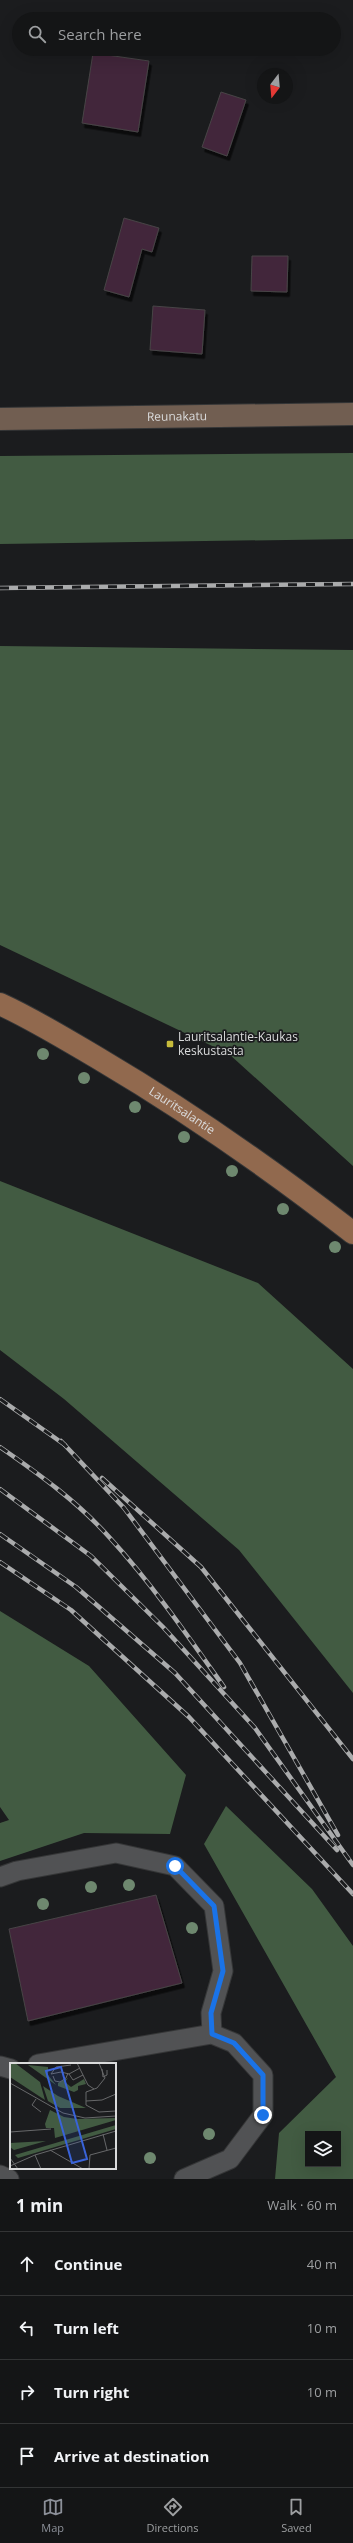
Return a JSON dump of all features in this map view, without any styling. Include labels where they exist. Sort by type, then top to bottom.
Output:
[{"type":"main road","name":"Reunakatu","points":[[0,419],[353,414]]},
{"type":"main road","name":"Lauritsalantie","points":[[0,1004],[25,1015],[148,1088],[235,1145],[353,1233]]},
{"type":"lane","points":[[0,1877],[17,1871],[116,1853],[175,1866],[214,1906],[223,1971],[211,2013],[212,2034]]},
{"type":"lane","points":[[44,2063],[212,2034],[234,2043],[263,2075],[263,2115],[230,2159],[184,2179]]},
{"type":"lane","points":[[0,2066],[10,2068]]},
{"type":"lane","points":[[0,2175],[9,2179]]},
{"type":"green space","points":[[353,453],[353,539],[0,544],[0,456]]},
{"type":"green space","points":[[0,646],[353,650],[353,1166],[229,1054],[0,945]]},
{"type":"green space","points":[[0,1181],[258,1283],[353,1369],[353,1693],[239,1550],[64,1399],[0,1350]]},
{"type":"green space","points":[[0,1611],[89,1666],[186,1775],[170,1834],[84,1833],[0,1861],[0,1823],[9,1820],[0,1807]]},
{"type":"green space","points":[[226,1806],[312,1889],[353,1946],[353,2179],[275,2179],[279,2133],[336,2077],[204,1844]]},
{"type":"building","points":[[93,56],[114,56],[149,61],[138,132],[82,123]]},
{"type":"building","points":[[221,92],[246,100],[227,156],[202,147]]},
{"type":"building","points":[[124,218],[159,228],[152,252],[142,249],[129,297],[104,290]]},
{"type":"building","points":[[252,256],[288,256],[287,292],[251,291]]},
{"type":"building","points":[[153,306],[205,310],[202,354],[150,350]]},
{"type":"building","points":[[156,1895],[182,1983],[28,2021],[9,1929]]},
{"type":"railway","points":[[0,588],[353,584]]},
{"type":"railway","points":[[0,1399],[65,1445]]},
{"type":"railway","points":[[61,1441],[124,1508],[240,1663],[338,1835]]},
{"type":"railway","points":[[0,1447],[44,1478],[85,1512],[98,1525],[155,1592],[224,1687]]},
{"type":"railway","points":[[102,1478],[201,1567],[353,1759]]},
{"type":"railway","points":[[0,1489],[91,1556],[163,1627],[255,1728],[353,1865]]},
{"type":"railway","points":[[0,1534],[76,1587],[175,1673],[337,1850]]},
{"type":"railway","points":[[0,1562],[71,1610],[189,1717],[353,1894]]},
{"type":"place","name":"Lauritsalantie-Kaukas keskustasta","points":[[170,1044]]},
{"type":"route","points":[[175,1866],[214,1906],[223,1971],[211,2013],[212,2034],[234,2043],[263,2075],[263,2115]]}]
